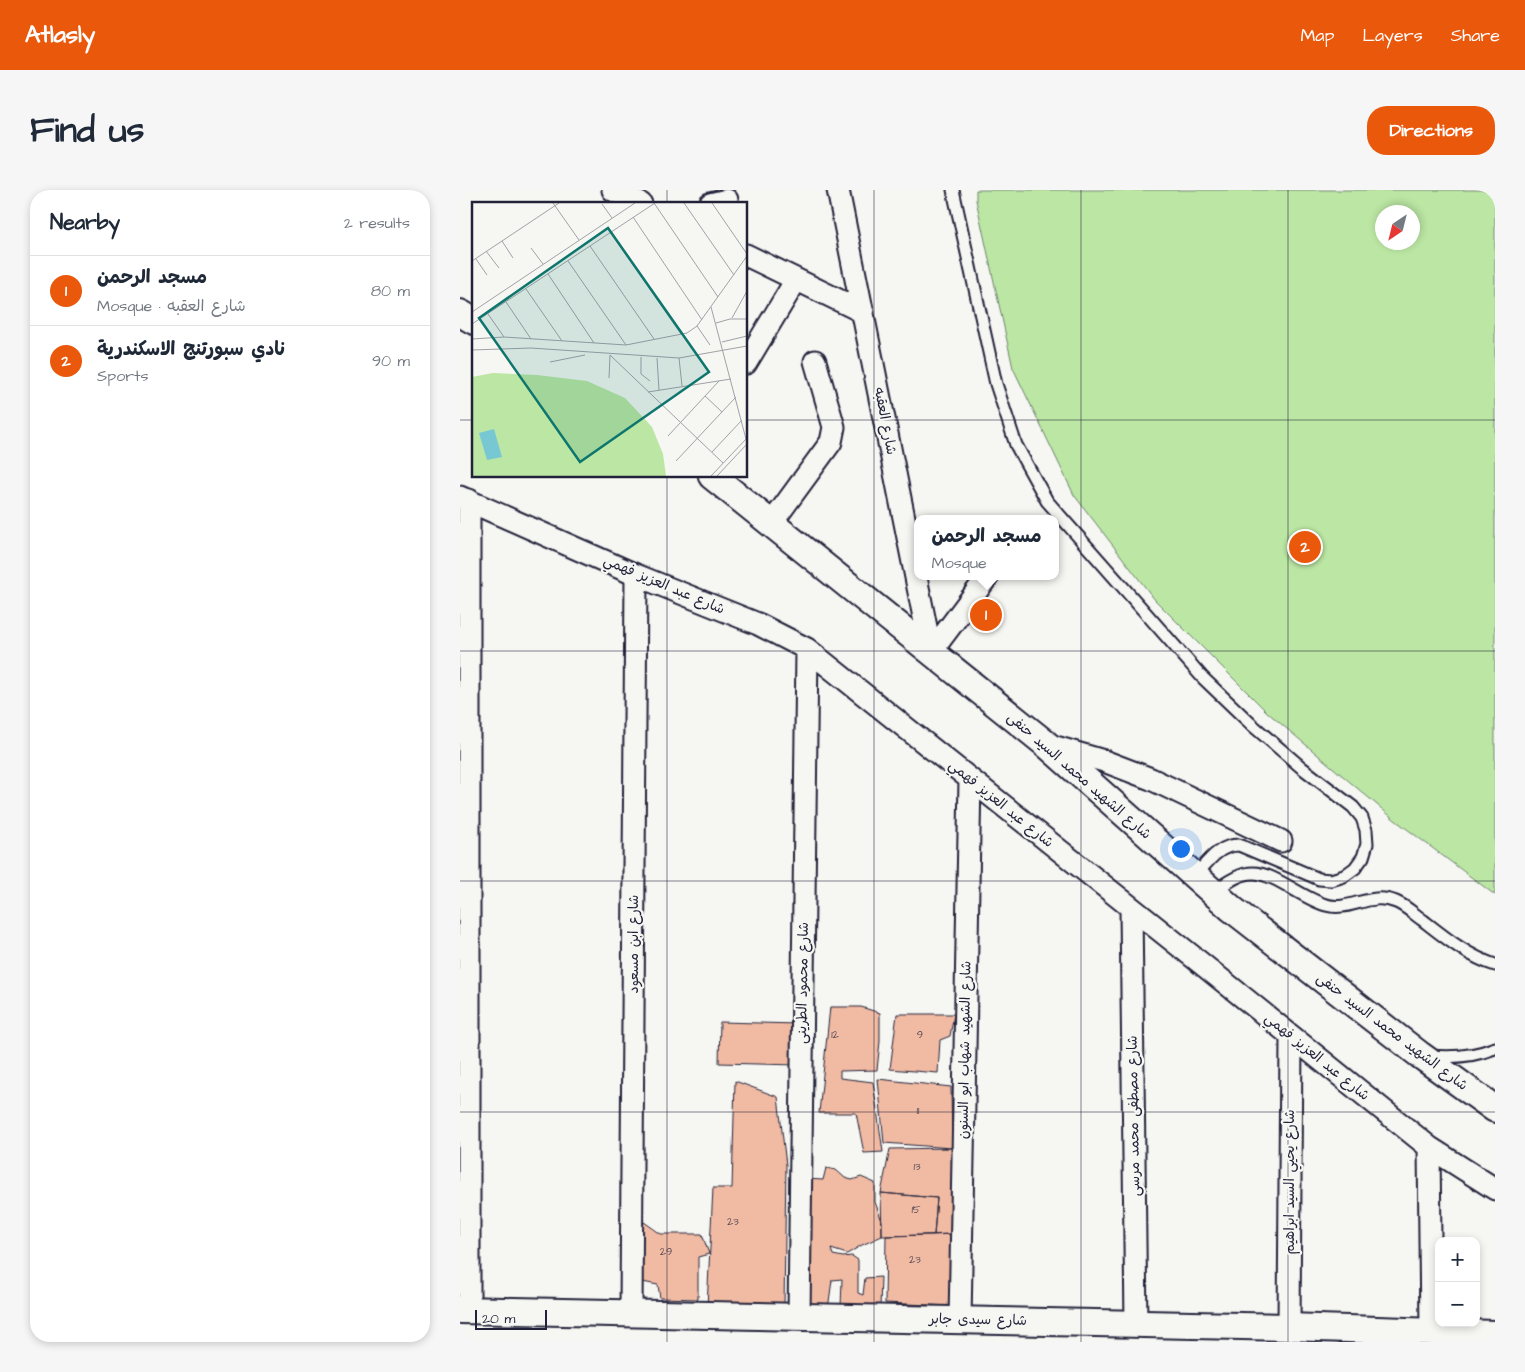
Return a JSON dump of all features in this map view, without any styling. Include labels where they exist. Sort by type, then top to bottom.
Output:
[{"type":"street","points":[[613,190],[637,202]]},
{"type":"street","name":"شارع العقبه","points":[[838,190],[914,567]]},
{"type":"street","points":[[748,256],[863,312]]},
{"type":"street","points":[[748,360],[796,280]]},
{"type":"street","points":[[460,313],[472,319]]},
{"type":"street","points":[[771,524],[834,435],[833,420],[815,361]]},
{"type":"street","name":"شارع الشهيد محمد السيد حنفى","points":[[714,478],[1046,744],[1203,885],[1330,987],[1495,1109]]},
{"type":"street","points":[[464,498],[464,1310]]},
{"type":"street","name":"شارع عبد العزيز فهمي","points":[[464,498],[636,575],[758,624],[807,650],[1429,1147],[1495,1189]]},
{"type":"street","name":"شارع ابن مسعود","points":[[632,1313],[636,575]]},
{"type":"street","name":"شارع العقبه","points":[[917,580],[931,652]]},
{"type":"street","points":[[931,652],[985,580]]},
{"type":"street","name":"شارع محمود الطرينى","points":[[799,1317],[807,650]]},
{"type":"street","points":[[1046,744],[1104,761],[1151,779],[1281,841]]},
{"type":"street","name":"شارع الشهيد شهاب ابو السنون","points":[[960,1320],[970,779]]},
{"type":"street","name":"شارع مصطفى محمد مرسى","points":[[1132,909],[1136,1324]]},
{"type":"street","name":"شارع يحيي السيد ابراهيم","points":[[1289,1327],[1291,1037]]},
{"type":"street","points":[[1429,1147],[1431,1330]]},
{"type":"street","name":"شارع سيدى جابر","points":[[464,1310],[1431,1330],[1495,1334]]},
{"type":"lane","points":[[953,190],[996,384],[1016,445],[1047,501],[1203,678],[1251,724],[1301,767],[1353,807],[1362,818],[1366,830],[1367,844],[1363,857],[1355,868],[1344,876],[1331,880],[1320,880],[1239,845],[1230,845],[1222,848],[1203,885]]},
{"type":"lane","points":[[1203,885],[1254,873],[1268,877],[1327,906],[1338,906],[1373,898],[1386,899],[1398,903],[1409,910],[1468,954],[1495,965]]},
{"type":"lane","points":[[1420,1055],[1444,1058],[1469,1056],[1495,1048]]},
{"type":"green space","points":[[976,190],[1495,190],[1495,895],[1395,820],[1267,712],[1155,600],[1074,495],[1013,368],[976,200]]},
{"type":"building","points":[[830,1007],[861,1007],[880,1013],[877,1070],[840,1071],[840,1078],[873,1082],[883,1152],[864,1153],[856,1113],[819,1113]]},
{"type":"building","points":[[897,1014],[954,1014],[950,1036],[940,1040],[938,1073],[890,1069]]},
{"type":"building","points":[[720,1022],[797,1024],[797,1065],[719,1063]]},
{"type":"building","points":[[878,1079],[951,1087],[952,1148],[884,1143]]},
{"type":"building","points":[[735,1081],[778,1097],[786,1165],[784,1307],[707,1307],[713,1188],[732,1188]]},
{"type":"building","points":[[952,1148],[952,1234],[934,1235],[937,1198],[881,1193],[890,1149]]},
{"type":"building","points":[[826,1168],[836,1170],[845,1178],[852,1180],[861,1177],[875,1183],[875,1202],[882,1221],[882,1236],[847,1254],[831,1249],[833,1255],[852,1256],[858,1260],[858,1293],[863,1295],[865,1278],[881,1277],[880,1308],[841,1307],[842,1279],[832,1280],[828,1309],[803,1305],[806,1179],[823,1180]]},
{"type":"building","points":[[881,1193],[937,1198],[934,1235],[882,1236]]},
{"type":"building","points":[[644,1222],[661,1234],[702,1234],[709,1254],[698,1257],[698,1299],[660,1298],[658,1285],[632,1280]]},
{"type":"building","points":[[952,1234],[951,1306],[885,1303],[886,1236]]},
{"type":"place","name":"نادي سبورتنج الاسكندرية","points":[[1305,547]]},
{"type":"place","name":"مسجد الرحمن","points":[[986,615]]}]
